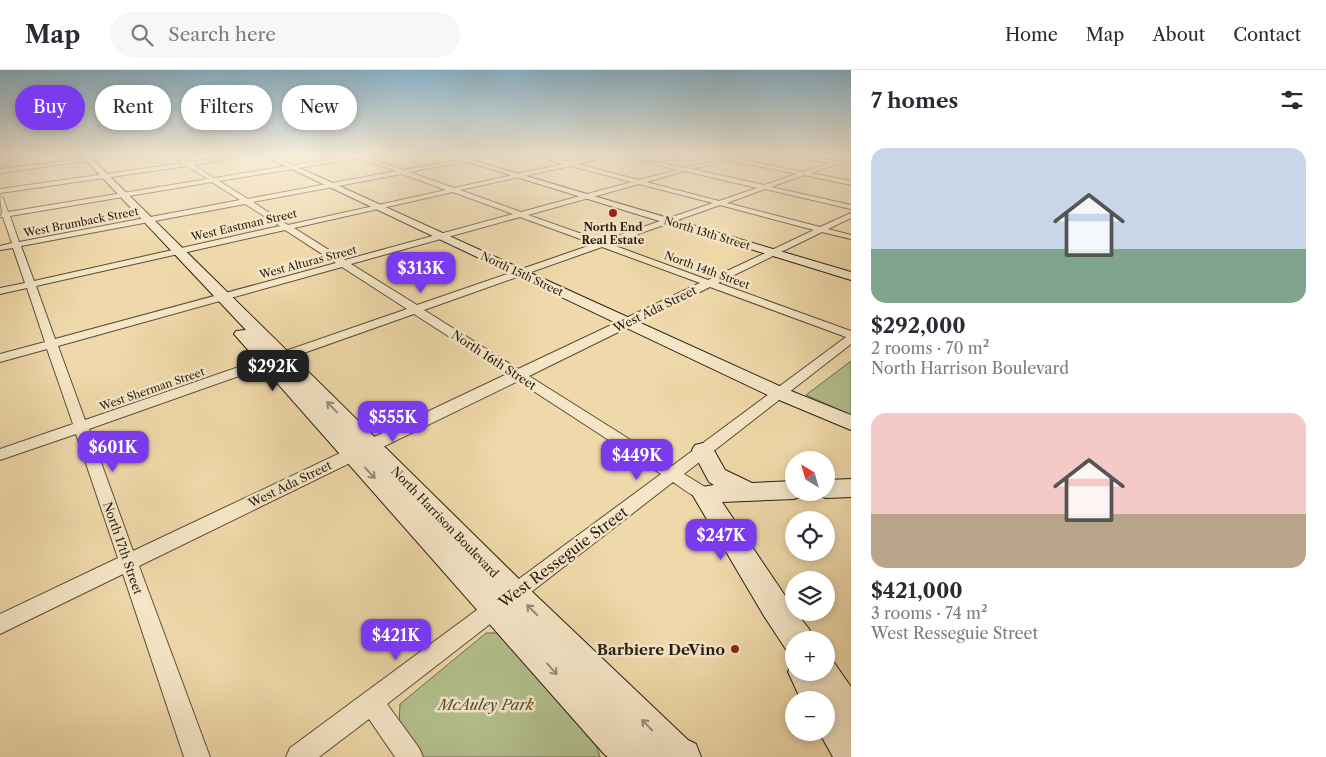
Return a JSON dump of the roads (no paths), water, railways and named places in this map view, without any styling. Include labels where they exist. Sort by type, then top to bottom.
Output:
[{"type":"street","points":[[0,191],[13,187]]},
{"type":"street","name":"North Harrison Boulevard","points":[[110,187],[505,600],[675,753],[683,757]]},
{"type":"street","points":[[3,215],[172,187]]},
{"type":"street","name":"North 16th Street","points":[[225,187],[704,494],[792,631]]},
{"type":"street","name":"West Brumback Street","points":[[0,248],[320,187]]},
{"type":"street","name":"North 15th Street","points":[[335,187],[779,394],[802,401],[851,423]]},
{"type":"street","name":"North 14th Street","points":[[446,187],[851,335]]},
{"type":"street","name":"West Eastman Street","points":[[0,291],[466,187]]},
{"type":"street","name":"North 13th Street","points":[[556,187],[851,276]]},
{"type":"street","name":"West Alturas Street","points":[[0,358],[620,187]]},
{"type":"street","points":[[659,187],[851,237]]},
{"type":"street","points":[[764,187],[851,207]]},
{"type":"street","name":"West Sherman Street","points":[[0,456],[764,187]]},
{"type":"street","name":"North 17th Street","points":[[0,198],[3,215],[30,284],[197,757]]},
{"type":"street","name":"West Ada Street","points":[[0,624],[851,215]]},
{"type":"street","name":"West Resseguie Street","points":[[299,757],[851,339]]},
{"type":"street","name":"North 15th Street","points":[[779,394],[797,406],[851,431]]},
{"type":"street","points":[[703,450],[717,476],[741,488],[755,491]]},
{"type":"street","points":[[835,489],[851,488]]},
{"type":"street","points":[[704,494],[785,490]]},
{"type":"street","name":"North Harrison Boulevard","points":[[505,600],[618,742],[636,757]]},
{"type":"street","name":"North 16th Street","points":[[774,606],[785,631]]},
{"type":"street","points":[[828,681],[851,716]]},
{"type":"street","points":[[372,703],[410,757]]},
{"type":"street","points":[[835,727],[851,754]]},
{"type":"place","name":"North End Real Estate","points":[[613,213]]},
{"type":"place","name":"Barbiere DeVino","points":[[735,649]]},
{"type":"park label","name":"McAuley Park","points":[[486,704]]}]
